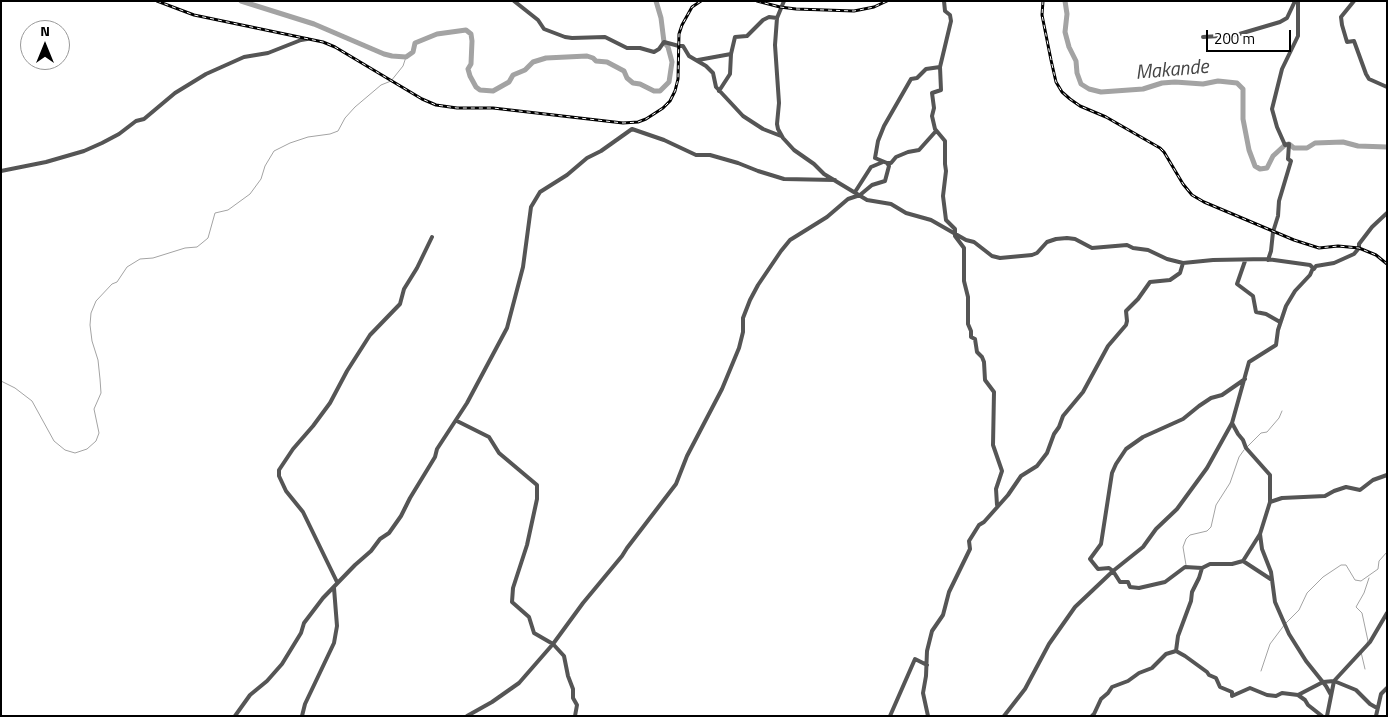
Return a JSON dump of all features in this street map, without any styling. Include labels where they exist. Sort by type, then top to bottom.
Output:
[{"type":"street","points":[[514,1],[538,20],[544,30],[553,34],[572,38],[605,37],[625,47],[654,52],[664,42],[682,45],[689,56],[698,60],[713,73],[714,84],[719,91],[752,123],[781,136],[794,150],[835,180],[867,200],[891,204],[906,213],[931,220],[974,242],[992,256],[1000,258],[1032,255],[1047,242],[1067,238],[1075,239],[1092,248],[1127,245],[1133,248],[1148,250],[1167,259],[1183,263],[1220,259],[1268,260],[1310,265],[1315,268]]},
{"type":"street","points":[[781,136],[777,124],[780,103],[775,51],[776,18],[784,1]]},
{"type":"street","points":[[944,1],[945,11],[950,15],[951,22],[940,67],[942,90],[932,93],[934,108],[932,116],[936,131],[945,142],[944,164],[946,170],[943,204],[947,221],[954,228],[956,237],[964,248],[967,323],[971,330],[970,336],[975,339],[976,349],[984,362],[985,380],[994,392],[992,439],[1002,471],[996,489],[997,506]]},
{"type":"street","points":[[1203,37],[1236,35],[1280,22],[1287,18],[1296,1]]},
{"type":"street","points":[[1268,260],[1278,216],[1279,201],[1291,161],[1288,159],[1289,144],[1285,145],[1272,110],[1282,68],[1298,36],[1296,1]]},
{"type":"street","points":[[1354,1],[1341,17],[1347,42],[1354,41],[1369,79],[1387,87]]},
{"type":"street","points":[[719,91],[730,74],[731,54],[735,37],[747,36],[763,20],[769,17],[776,18]]},
{"type":"street","points":[[1,171],[46,162],[102,143],[144,119],[175,93],[206,74],[244,57],[268,53],[307,39]]},
{"type":"street","points":[[698,60],[731,54]]},
{"type":"street","points":[[467,716],[519,684],[622,556],[678,481],[739,348],[742,322],[750,300],[771,265],[790,240],[827,217],[848,199],[860,195],[872,185],[885,181],[890,167],[875,159],[878,141],[884,126],[911,79],[917,79],[925,70],[940,67]]},
{"type":"street","points":[[235,716],[250,695],[267,681],[282,664],[296,642],[304,623],[323,598],[334,588],[337,582],[389,533],[401,516],[438,449],[456,421],[507,328],[524,267],[530,212],[537,194],[567,175],[587,158],[630,129],[664,140],[696,155],[710,155],[784,179],[835,180]]},
{"type":"street","points":[[855,192],[871,167],[891,163],[896,157],[919,150],[936,131]]},
{"type":"street","points":[[1004,716],[1026,689],[1050,644],[1075,607],[1113,571],[1143,547],[1156,529],[1177,510],[1211,463],[1232,423],[1250,360],[1276,345],[1280,322],[1286,306],[1295,291],[1315,268],[1334,263],[1354,254],[1372,227],[1387,212]]},
{"type":"street","points":[[337,582],[303,512],[286,491],[278,476],[279,470],[293,449],[330,403],[347,371],[370,335],[400,304],[404,289],[432,237]]},
{"type":"street","points":[[1245,260],[1237,284],[1253,296],[1256,312],[1266,314],[1280,322]]},
{"type":"street","points":[[928,716],[923,693],[927,651],[932,631],[943,615],[949,592],[970,549],[969,541],[978,525],[984,522],[1008,495],[1022,475],[1037,466],[1048,452],[1063,416],[1083,392],[1108,346],[1126,325],[1125,312],[1138,299],[1150,282],[1170,280],[1180,273],[1183,263]]},
{"type":"street","points":[[1232,423],[1246,448],[1270,475],[1270,502],[1260,534],[1243,561],[1232,564],[1210,564],[1202,568],[1186,568],[1165,582],[1139,588],[1130,587],[1128,582],[1120,582],[1113,571],[1107,568],[1099,570],[1090,559],[1101,544],[1112,473],[1125,451],[1143,437],[1183,419],[1199,406],[1212,398],[1222,395],[1245,379]]},
{"type":"street","points":[[456,421],[489,437],[499,453],[537,485],[527,545],[513,588],[512,602],[529,617],[534,633],[553,644],[564,658],[573,689],[573,698],[577,705],[575,716]]},
{"type":"street","points":[[1270,502],[1282,498],[1325,496],[1346,487],[1360,490],[1373,480],[1387,475]]},
{"type":"street","points":[[1260,534],[1262,549],[1271,572],[1275,602],[1289,634],[1331,695]]},
{"type":"street","points":[[1243,561],[1272,580]]},
{"type":"street","points":[[1176,651],[1178,636],[1202,568]]},
{"type":"street","points":[[302,716],[334,643],[337,626],[334,588]]},
{"type":"street","points":[[1327,716],[1334,681],[1370,642],[1387,613]]},
{"type":"street","points":[[1092,716],[1100,699],[1112,687],[1128,682],[1139,672],[1152,668],[1166,654],[1176,651],[1216,678],[1220,687],[1232,692],[1232,696],[1250,688],[1267,695],[1276,696],[1282,693],[1298,695],[1322,716]]},
{"type":"street","points":[[890,716],[915,659],[926,666]]},
{"type":"street","points":[[1298,695],[1323,682],[1334,681],[1356,690],[1370,704],[1377,708]]},
{"type":"street","points":[[1376,716],[1381,694],[1387,688]]},
{"type":"street","points":[[1328,708],[1332,716]]},
{"type":"waterway","name":"Makande","points":[[241,1],[314,24],[392,56],[406,57],[413,52],[415,43],[437,34],[466,30],[471,34],[472,41],[471,64],[468,69],[476,87],[480,90],[493,91],[509,82],[513,75],[525,70],[533,62],[546,58],[587,56],[596,61],[607,62],[624,71],[627,78],[633,83],[640,84],[654,91],[660,91],[669,82],[672,62],[668,47],[664,42],[661,18],[656,1]]},
{"type":"waterway","name":"Makande","points":[[1065,1],[1067,14],[1065,32],[1069,47],[1076,61],[1077,73],[1081,84],[1089,89],[1101,92],[1143,89],[1162,83],[1175,82],[1203,84],[1218,81],[1237,83],[1243,89],[1243,119],[1249,150],[1255,166],[1260,169],[1267,168],[1273,156],[1285,145],[1289,144],[1294,148],[1307,148],[1315,143],[1343,142],[1358,146],[1387,147]]},
{"type":"waterway","points":[[1,381],[15,388],[32,401],[54,441],[65,450],[75,453],[87,449],[96,441],[99,433],[94,409],[101,393],[100,379],[90,325],[91,313],[96,301],[112,284],[117,282],[127,267],[140,259],[153,258],[185,248],[197,247],[208,238],[215,213],[228,210],[250,194],[261,179],[265,166],[274,151],[308,137],[338,131],[345,118],[355,107],[381,85],[391,81],[403,66],[406,57]]},
{"type":"waterway","points":[[1247,447],[1261,433],[1267,432],[1279,418],[1282,411]]},
{"type":"waterway","points":[[1186,565],[1183,547],[1186,539],[1190,535],[1207,531],[1211,527],[1216,505],[1230,483],[1239,457],[1244,450]]},
{"type":"waterway","points":[[1261,671],[1270,644],[1285,624],[1299,610],[1307,593],[1323,577],[1341,565],[1346,565],[1355,580],[1361,581],[1378,569],[1379,561],[1387,552]]},
{"type":"waterway","points":[[1367,643],[1362,613],[1356,607],[1364,593],[1369,578]]},
{"type":"waterway","points":[[1361,652],[1365,669]]},
{"type":"railway","points":[[157,1],[194,15],[323,42],[335,47],[422,99],[436,105],[457,108],[493,108],[623,123],[638,122],[646,119],[670,101],[678,79],[679,34],[692,7],[701,1]]},
{"type":"railway","points":[[757,1],[796,9],[854,11],[874,7],[887,1]]},
{"type":"railway","points":[[1043,1],[1042,15],[1051,60],[1056,82],[1062,92],[1080,106],[1106,117],[1160,148],[1192,195],[1204,202],[1294,240],[1319,248],[1338,246],[1359,248],[1376,255],[1387,264]]}]
